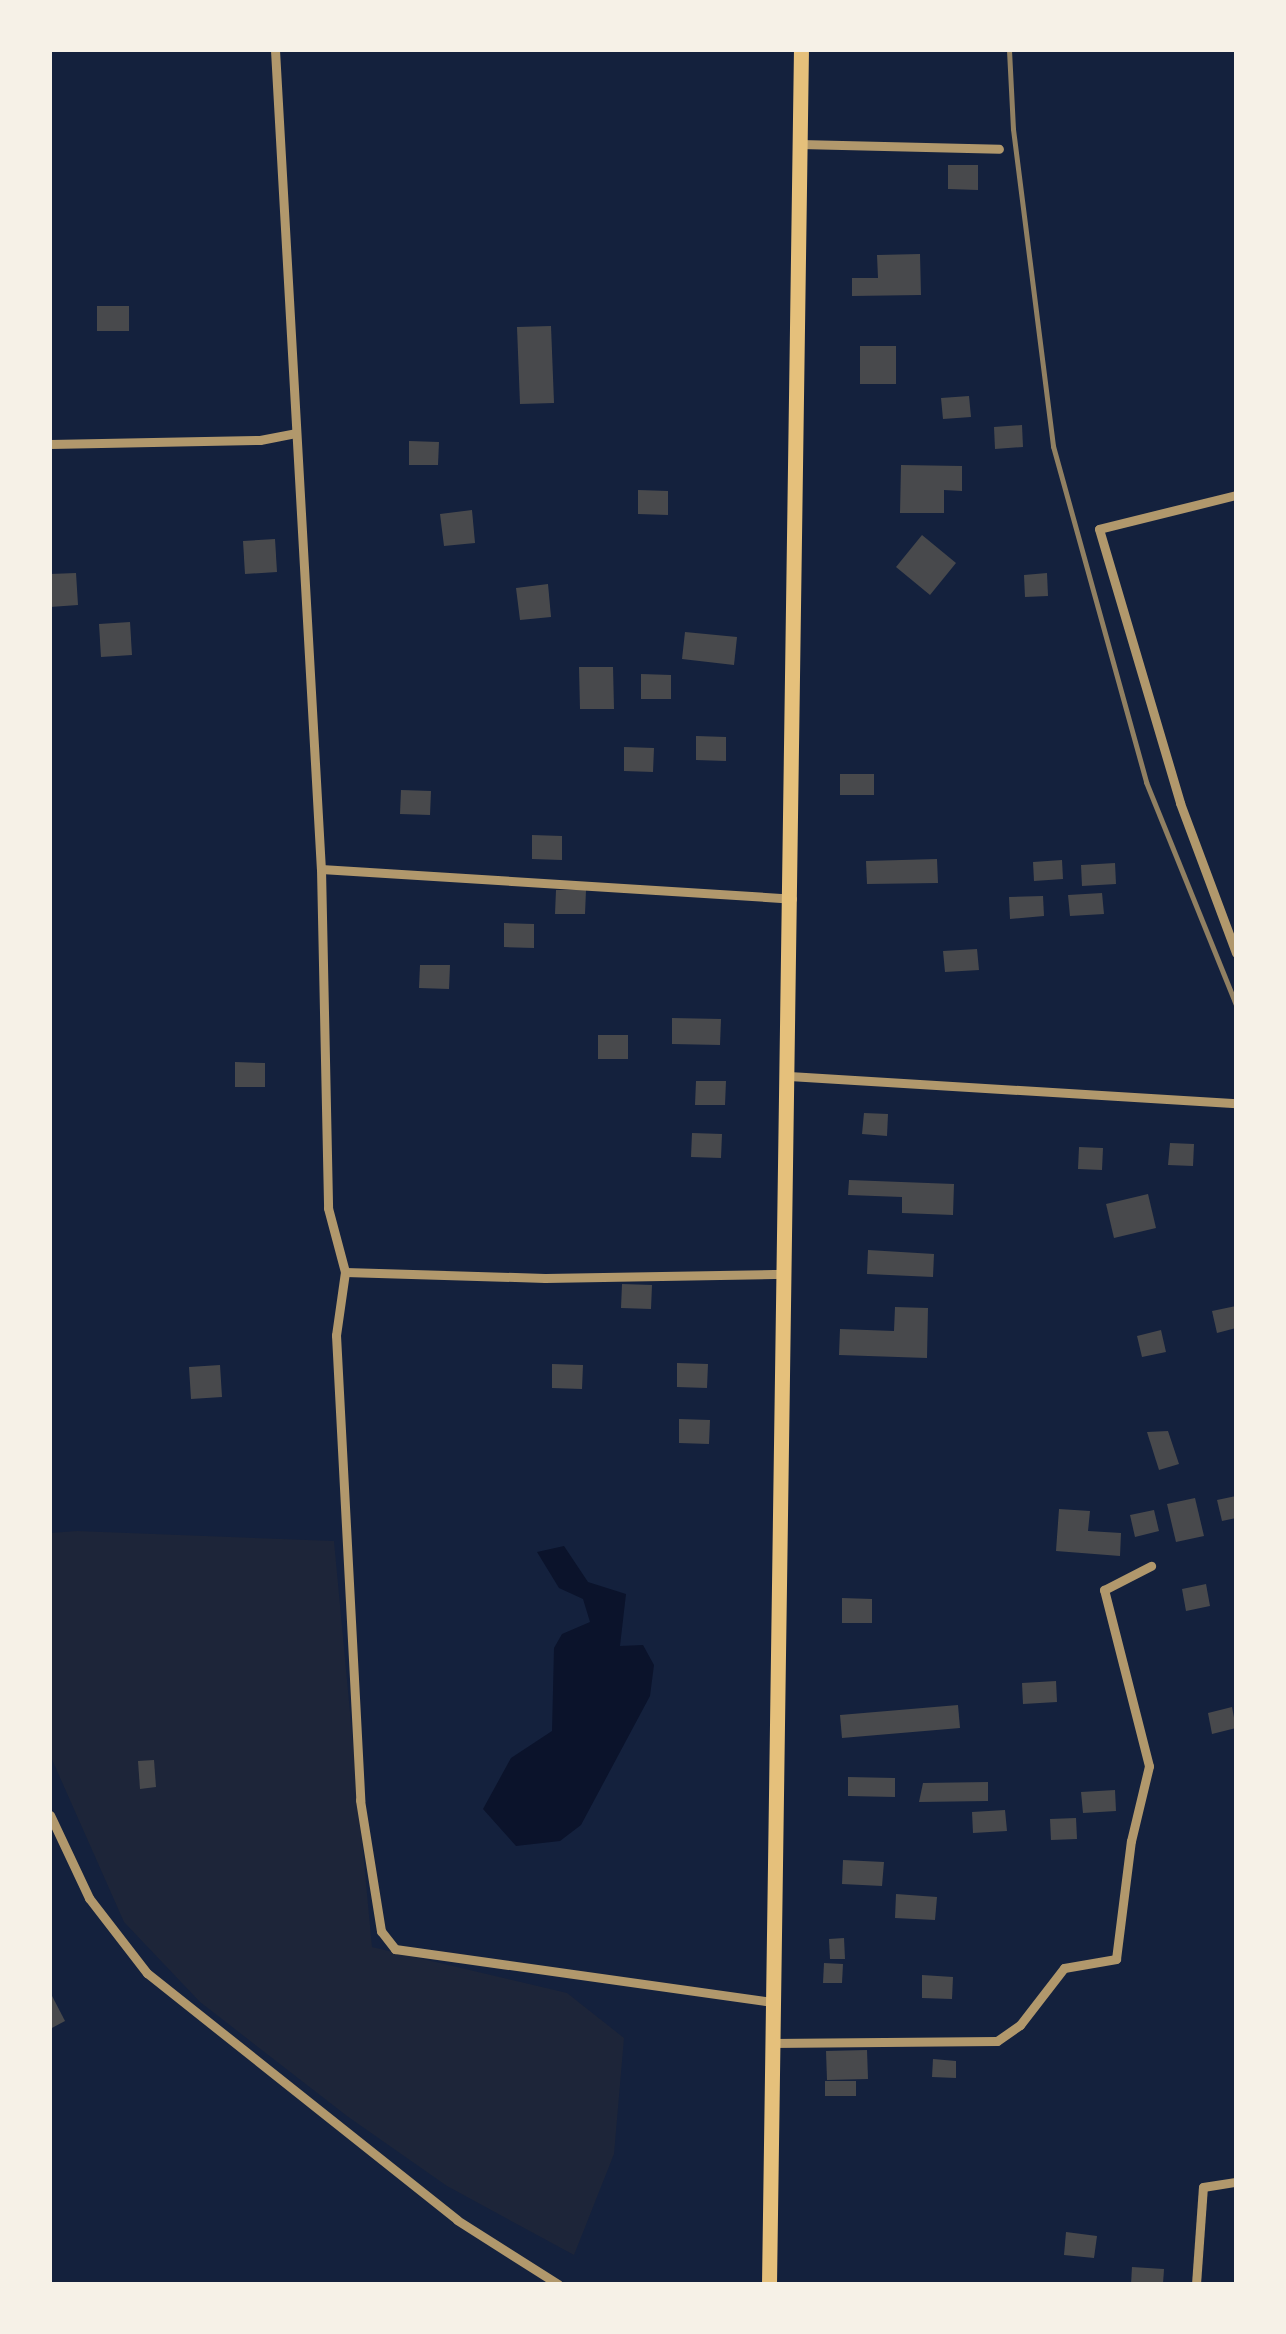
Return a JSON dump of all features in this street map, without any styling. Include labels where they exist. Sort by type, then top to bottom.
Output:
[{"type":"highway","points":[[768,2284],[792,898],[801,50]]},
{"type":"street","points":[[275,50],[321,870],[328,1208],[344,1272],[336,1335],[360,1800],[381,1930],[395,1949],[772,2002]]},
{"type":"street","points":[[800,144],[999,149]]},
{"type":"street","points":[[50,444],[260,440],[295,433]]},
{"type":"street","points":[[1236,495],[1098,529],[1180,803],[1236,953]]},
{"type":"street","points":[[321,870],[792,898]]},
{"type":"street","points":[[789,1076],[1236,1103]]},
{"type":"street","points":[[344,1272],[545,1278],[786,1274]]},
{"type":"street","points":[[771,2043],[998,2041],[1020,2025],[1064,1968],[1116,1959],[1131,1841],[1149,1766],[1104,1590],[1152,1566]]},
{"type":"street","points":[[50,1815],[89,1898],[147,1973],[457,2220],[558,2284]]},
{"type":"street","points":[[1196,2284],[1203,2187],[1236,2182]]},
{"type":"shaded area","points":[[50,1533],[334,1541],[372,1947],[567,1993],[624,2038],[614,2154],[574,2255],[447,2186],[347,2116],[200,2002],[124,1922],[50,1755]]},
{"type":"shaded area","points":[[564,1546],[588,1582],[626,1594],[620,1646],[643,1645],[654,1665],[650,1696],[581,1825],[560,1841],[516,1846],[483,1809],[511,1758],[552,1731],[554,1648],[562,1634],[590,1622],[583,1599],[559,1588],[537,1552]]},
{"type":"building","points":[[948,165],[978,165],[978,190],[948,189]]},
{"type":"building","points":[[920,254],[921,295],[852,296],[852,278],[878,278],[877,255]]},
{"type":"building","points":[[97,306],[129,306],[129,331],[97,331]]},
{"type":"building","points":[[551,326],[554,403],[520,404],[517,327]]},
{"type":"building","points":[[860,346],[896,346],[896,384],[860,384]]},
{"type":"building","points":[[969,396],[971,417],[943,419],[941,398]]},
{"type":"building","points":[[1022,425],[1023,447],[995,449],[994,427]]},
{"type":"building","points":[[409,441],[439,442],[438,465],[409,465]]},
{"type":"building","points":[[901,465],[962,466],[962,491],[944,490],[944,513],[900,513]]},
{"type":"building","points":[[638,490],[668,491],[668,515],[638,514]]},
{"type":"building","points":[[472,510],[475,543],[444,546],[440,514]]},
{"type":"building","points":[[922,535],[956,563],[930,595],[896,567]]},
{"type":"building","points":[[275,539],[277,572],[245,574],[243,541]]},
{"type":"building","points":[[76,573],[78,605],[50,607],[50,574]]},
{"type":"building","points":[[1047,573],[1048,596],[1025,597],[1024,575]]},
{"type":"building","points":[[548,584],[551,617],[520,620],[516,588]]},
{"type":"building","points":[[130,622],[132,655],[101,657],[99,624]]},
{"type":"building","points":[[685,632],[737,637],[734,665],[682,659]]},
{"type":"building","points":[[579,667],[613,667],[614,709],[580,709]]},
{"type":"building","points":[[641,674],[671,675],[671,699],[641,699]]},
{"type":"building","points":[[696,736],[726,737],[726,761],[696,760]]},
{"type":"building","points":[[624,747],[654,748],[653,772],[624,771]]},
{"type":"building","points":[[840,774],[874,774],[874,795],[840,795]]},
{"type":"building","points":[[401,790],[431,791],[430,815],[400,814]]},
{"type":"building","points":[[532,835],[562,836],[562,860],[532,859]]},
{"type":"building","points":[[937,859],[938,883],[867,884],[866,861]]},
{"type":"building","points":[[1062,860],[1063,879],[1034,881],[1033,862]]},
{"type":"building","points":[[1115,863],[1116,884],[1082,886],[1081,865]]},
{"type":"building","points":[[556,890],[586,890],[585,914],[555,914]]},
{"type":"building","points":[[1102,893],[1104,914],[1070,916],[1068,895]]},
{"type":"building","points":[[1043,896],[1044,916],[1010,919],[1009,897]]},
{"type":"building","points":[[504,923],[534,924],[534,948],[504,947]]},
{"type":"building","points":[[977,949],[979,970],[945,972],[943,951]]},
{"type":"building","points":[[420,965],[450,965],[449,989],[419,988]]},
{"type":"building","points":[[672,1018],[721,1019],[720,1045],[672,1044]]},
{"type":"building","points":[[598,1035],[628,1035],[628,1059],[598,1059]]},
{"type":"building","points":[[235,1062],[265,1063],[265,1087],[235,1087]]},
{"type":"building","points":[[696,1081],[726,1081],[725,1105],[695,1105]]},
{"type":"building","points":[[864,1113],[888,1114],[887,1136],[862,1134]]},
{"type":"building","points":[[692,1133],[722,1134],[721,1158],[691,1157]]},
{"type":"building","points":[[1170,1143],[1194,1144],[1193,1166],[1168,1165]]},
{"type":"building","points":[[1079,1147],[1103,1148],[1102,1170],[1078,1169]]},
{"type":"building","points":[[849,1180],[954,1184],[953,1215],[902,1213],[902,1197],[848,1195]]},
{"type":"building","points":[[1148,1194],[1156,1228],[1114,1238],[1106,1204]]},
{"type":"building","points":[[868,1250],[934,1254],[933,1277],[867,1274]]},
{"type":"building","points":[[622,1284],[652,1285],[651,1309],[621,1308]]},
{"type":"building","points":[[1236,1306],[1236,1328],[1217,1333],[1212,1311]]},
{"type":"building","points":[[895,1307],[928,1308],[927,1358],[839,1355],[840,1329],[894,1331]]},
{"type":"building","points":[[1161,1330],[1166,1352],[1142,1357],[1137,1336]]},
{"type":"building","points":[[677,1363],[708,1364],[707,1388],[677,1387]]},
{"type":"building","points":[[552,1364],[583,1365],[582,1389],[552,1388]]},
{"type":"building","points":[[220,1365],[222,1397],[191,1399],[189,1367]]},
{"type":"building","points":[[679,1419],[710,1420],[709,1444],[679,1443]]},
{"type":"building","points":[[1168,1431],[1179,1464],[1159,1470],[1147,1432]]},
{"type":"building","points":[[1236,1496],[1236,1518],[1222,1521],[1217,1500]]},
{"type":"building","points":[[1195,1498],[1204,1536],[1176,1542],[1167,1504]]},
{"type":"building","points":[[1059,1509],[1090,1511],[1088,1531],[1121,1533],[1120,1556],[1056,1551]]},
{"type":"building","points":[[1154,1510],[1159,1531],[1135,1537],[1130,1515]]},
{"type":"building","points":[[1206,1584],[1210,1606],[1186,1611],[1182,1589]]},
{"type":"building","points":[[842,1598],[872,1599],[872,1623],[842,1623]]},
{"type":"building","points":[[1056,1681],[1057,1702],[1023,1704],[1022,1683]]},
{"type":"building","points":[[958,1705],[960,1728],[842,1738],[840,1715]]},
{"type":"building","points":[[1232,1707],[1236,1728],[1212,1734],[1208,1713]]},
{"type":"building","points":[[154,1760],[156,1787],[140,1789],[138,1761]]},
{"type":"building","points":[[848,1777],[895,1778],[895,1797],[848,1796]]},
{"type":"building","points":[[988,1782],[988,1801],[919,1802],[923,1783]]},
{"type":"building","points":[[1115,1790],[1116,1811],[1083,1813],[1081,1792]]},
{"type":"building","points":[[1005,1810],[1007,1831],[973,1833],[972,1812]]},
{"type":"building","points":[[1076,1818],[1077,1839],[1051,1840],[1050,1819]]},
{"type":"building","points":[[843,1860],[884,1862],[882,1886],[842,1884]]},
{"type":"building","points":[[896,1894],[937,1897],[935,1920],[895,1918]]},
{"type":"building","points":[[844,1938],[845,1959],[830,1959],[829,1939]]},
{"type":"building","points":[[824,1963],[843,1964],[842,1983],[823,1983]]},
{"type":"building","points":[[922,1975],[953,1977],[952,1999],[922,1998]]},
{"type":"building","points":[[50,1992],[65,2021],[50,2029]]},
{"type":"building","points":[[867,2050],[868,2079],[827,2080],[826,2051]]},
{"type":"building","points":[[933,2059],[956,2061],[956,2078],[932,2077]]},
{"type":"building","points":[[825,2081],[856,2081],[856,2096],[825,2096]]},
{"type":"building","points":[[1066,2232],[1097,2236],[1094,2258],[1064,2255]]},
{"type":"building","points":[[1132,2267],[1164,2269],[1163,2284],[1131,2284]]},
{"type":"railway","points":[[1009,50],[1013,129],[1053,446],[1146,782],[1236,1005]]}]
